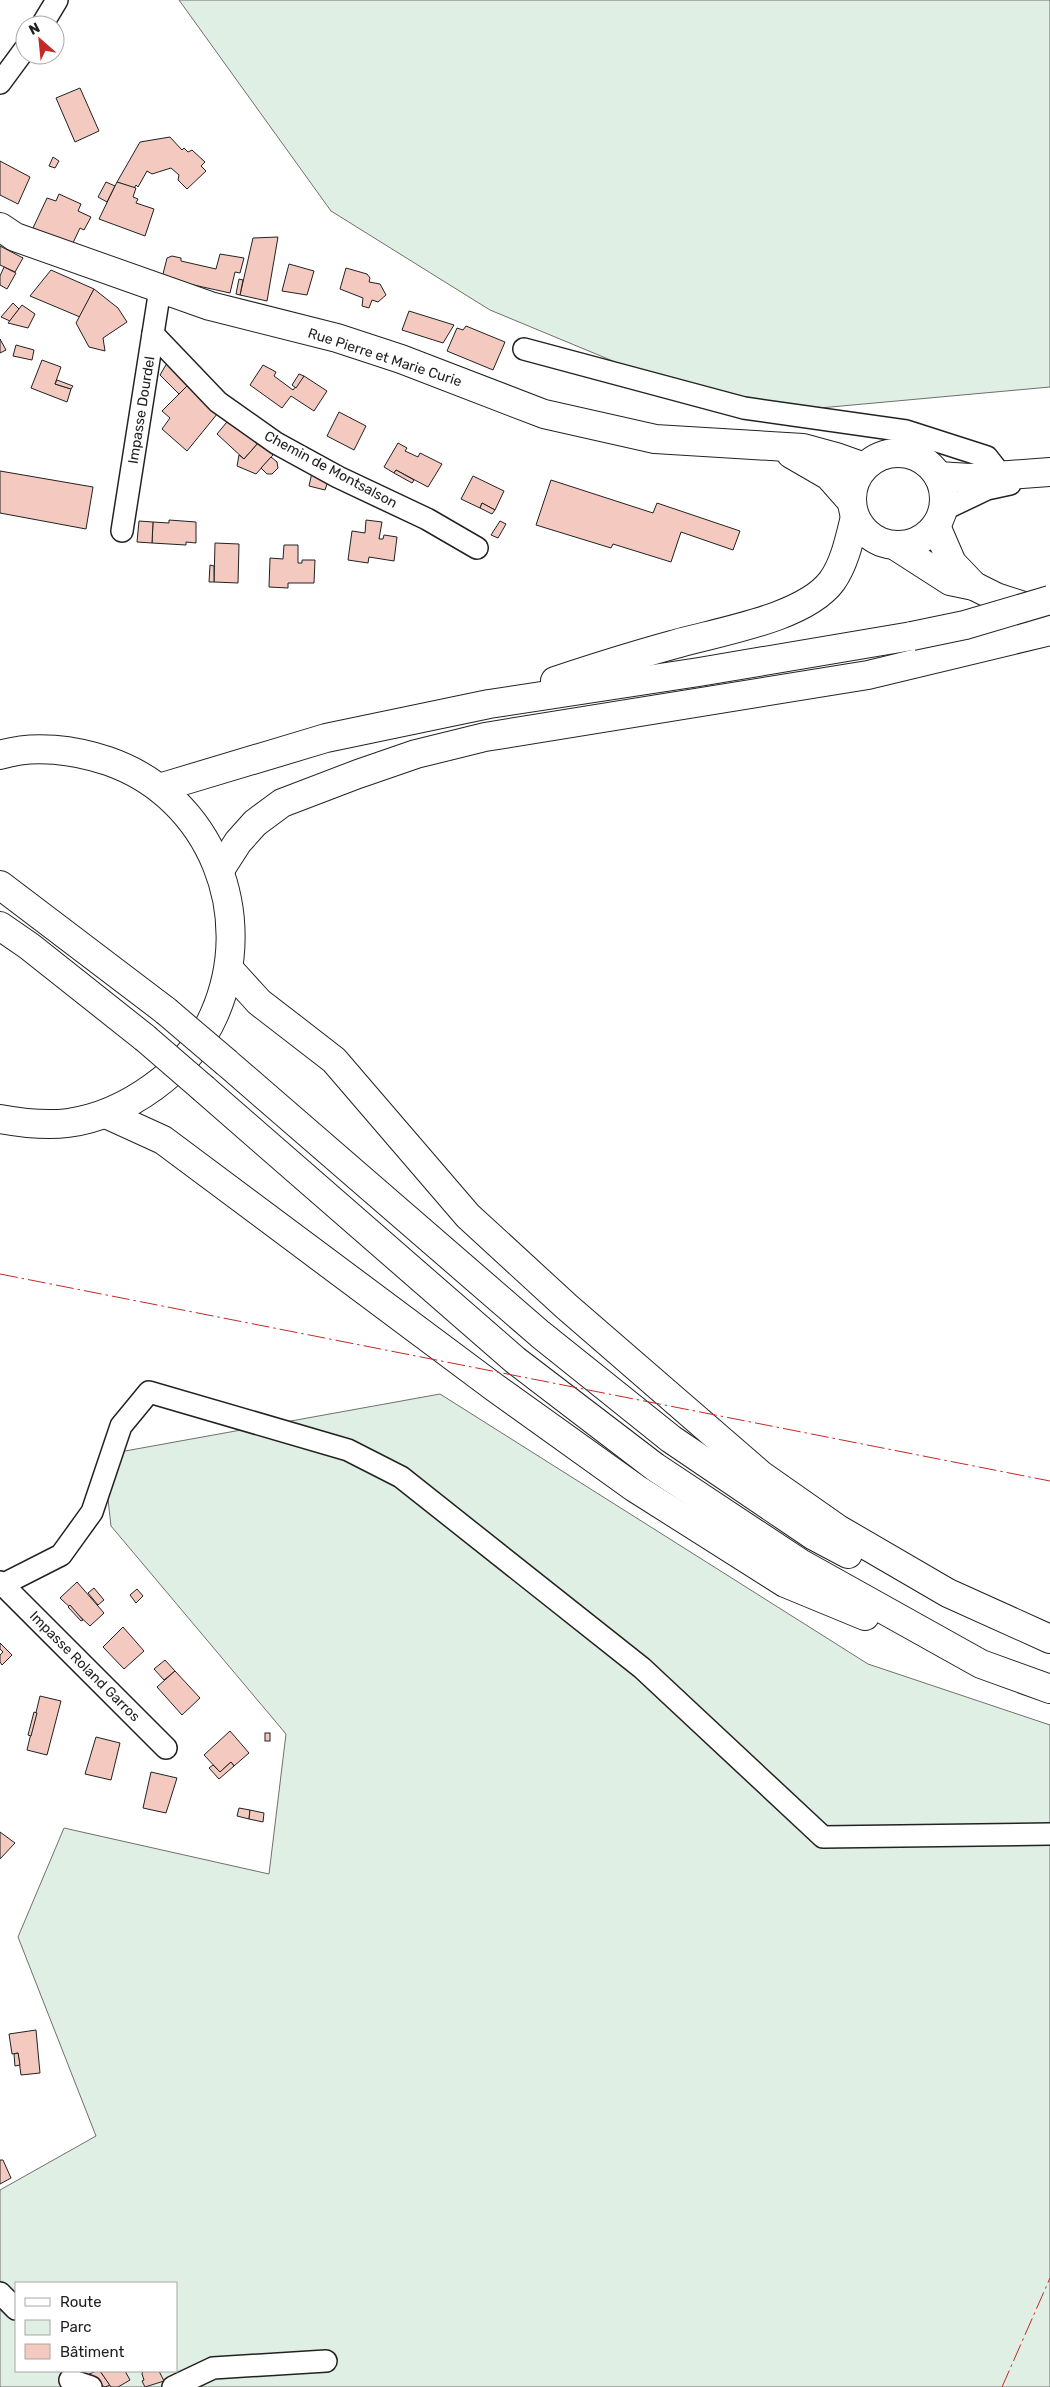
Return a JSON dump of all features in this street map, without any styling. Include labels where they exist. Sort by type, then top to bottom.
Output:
[{"type":"main road","name":"Rue Pierre et Marie Curie","points":[[0,227],[15,237],[160,289],[210,306],[337,338],[465,382],[544,414],[655,439],[802,448],[836,456],[864,467]]},
{"type":"main road","points":[[779,447],[829,476],[870,536],[894,545],[950,581],[974,586],[996,597],[1045,628]]},
{"type":"main road","points":[[489,704],[616,661],[761,621],[799,607],[820,594],[833,580],[847,549],[853,509],[853,490],[864,467],[876,459],[889,454],[904,453],[924,461],[938,476],[944,498],[939,518],[917,541],[894,545]]},
{"type":"main road","points":[[938,476],[970,478],[1050,472]]},
{"type":"main road","points":[[939,518],[952,563],[974,586]]},
{"type":"main road","points":[[159,788],[326,738],[489,704],[699,672],[912,636],[965,625],[1050,600]]},
{"type":"main road","points":[[220,870],[238,842],[255,822],[282,804],[358,774],[416,754],[485,737],[868,675],[1045,628]]},
{"type":"main road","points":[[0,755],[46,749],[87,754],[125,767],[159,788],[189,818],[205,839],[220,870],[231,919],[229,969],[214,1016],[187,1058],[151,1091],[106,1114],[68,1123],[28,1124],[0,1119]]},
{"type":"main road","points":[[0,885],[166,1011],[540,1334],[671,1439],[814,1536],[958,1614],[1050,1651]]},
{"type":"main road","points":[[0,926],[29,946],[145,1038],[515,1360],[654,1467],[800,1563],[981,1664]]},
{"type":"main road","points":[[229,969],[259,1002],[334,1060],[468,1216],[566,1306],[761,1474],[838,1529],[948,1593],[1050,1639]]},
{"type":"main road","points":[[106,1114],[163,1140],[494,1387],[635,1488],[710,1538],[785,1583],[981,1664],[1050,1690]]},
{"type":"street","points":[[48,15],[58,0]]},
{"type":"street","points":[[0,83],[15,63]]},
{"type":"street","name":"Impasse Dourdel","points":[[122,531],[160,289]]},
{"type":"street","name":"Chemin de Montsalson","points":[[153,334],[218,402],[276,443],[427,520],[476,548]]},
{"type":"street","points":[[524,349],[744,408],[906,431],[987,457],[1001,475]]},
{"type":"street","points":[[939,518],[987,489],[1021,482],[1050,484]]},
{"type":"street","points":[[1,1584],[61,1555],[92,1512],[122,1426],[149,1392],[348,1450],[401,1477],[642,1668],[822,1837],[1050,1834]]},
{"type":"street","name":"Impasse Roland Garros","points":[[1,1584],[166,1748]]},
{"type":"street","points":[[0,2293],[15,2308]]},
{"type":"street","points":[[173,2387],[213,2368],[326,2361]]},
{"type":"street","points":[[69,2379],[91,2387]]},
{"type":"green space","points":[[179,0],[1050,0],[1050,387],[743,415],[490,310],[331,211]]},
{"type":"green space","points":[[440,1394],[868,1664],[1050,1725],[1050,2387],[0,2387],[0,2190],[96,2136],[18,1937],[64,1828],[269,1874],[286,1734],[111,1526],[103,1455]]},
{"type":"building","points":[[80,88],[99,131],[75,142],[56,98]]},
{"type":"building","points":[[170,137],[182,150],[184,148],[188,152],[192,150],[205,162],[201,166],[206,171],[187,189],[178,180],[179,175],[171,168],[152,174],[147,171],[138,187],[136,185],[134,188],[117,182],[140,142]]},
{"type":"building","points":[[53,157],[59,161],[55,168],[49,166]]},
{"type":"building","points":[[0,161],[30,177],[18,204],[0,195]]},
{"type":"building","points":[[106,182],[115,186],[107,202],[98,197]]},
{"type":"building","points":[[117,182],[136,188],[133,197],[138,199],[136,203],[154,209],[145,236],[99,219]]},
{"type":"building","points":[[59,194],[81,204],[78,211],[91,217],[84,230],[80,228],[72,245],[33,228],[47,198],[56,201]]},
{"type":"building","points":[[278,237],[267,301],[240,295],[253,238]]},
{"type":"building","points":[[0,246],[23,258],[15,272],[0,265]]},
{"type":"building","points":[[220,254],[244,258],[240,273],[235,272],[230,293],[162,278],[167,258],[172,256],[181,258],[181,261],[216,269]]},
{"type":"building","points":[[289,264],[314,271],[307,295],[282,291]]},
{"type":"building","points":[[4,267],[16,273],[7,289],[0,285],[0,276]]},
{"type":"building","points":[[346,268],[367,274],[370,278],[369,282],[380,284],[386,295],[378,302],[372,300],[369,308],[362,306],[363,298],[340,289]]},
{"type":"building","points":[[51,270],[94,289],[80,317],[30,296]]},
{"type":"building","points":[[239,279],[243,280],[240,295],[236,294]]},
{"type":"building","points":[[94,289],[118,308],[127,322],[103,338],[105,351],[89,347],[76,323]]},
{"type":"building","points":[[13,303],[19,309],[10,321],[1,317]]},
{"type":"building","points":[[22,305],[35,314],[28,328],[8,323]]},
{"type":"building","points":[[409,311],[454,325],[443,343],[402,330]]},
{"type":"building","points":[[466,326],[505,342],[493,370],[447,351],[457,328],[463,330]]},
{"type":"building","points":[[0,339],[6,350],[0,353]]},
{"type":"building","points":[[16,345],[34,350],[32,360],[13,356]]},
{"type":"building","points":[[170,358],[193,380],[179,394],[160,375]]},
{"type":"building","points":[[42,360],[61,367],[55,384],[71,389],[67,402],[31,388]]},
{"type":"building","points":[[263,365],[276,372],[274,376],[293,390],[304,376],[327,391],[314,411],[291,396],[282,408],[250,385]]},
{"type":"building","points":[[299,374],[304,376],[296,388],[292,385]]},
{"type":"building","points":[[57,380],[73,386],[71,389],[55,384]]},
{"type":"building","points":[[193,380],[222,408],[187,451],[162,429],[170,418],[162,411]]},
{"type":"building","points":[[339,412],[366,426],[354,450],[327,436]]},
{"type":"building","points":[[231,417],[259,442],[244,459],[217,434]]},
{"type":"building","points":[[259,442],[273,455],[256,474],[237,466],[239,455],[244,459]]},
{"type":"building","points":[[398,443],[407,448],[405,451],[418,457],[420,453],[442,464],[428,487],[396,470],[394,473],[384,467]]},
{"type":"building","points":[[271,457],[277,462],[278,468],[272,474],[267,474],[261,468]]},
{"type":"building","points":[[313,468],[329,478],[325,490],[309,486]]},
{"type":"building","points":[[396,470],[414,480],[412,483],[394,473]]},
{"type":"building","points":[[0,471],[93,487],[86,529],[0,513]]},
{"type":"building","points":[[473,476],[504,491],[495,510],[482,503],[480,508],[461,499]]},
{"type":"building","points":[[551,480],[653,513],[657,503],[740,531],[733,550],[681,532],[671,562],[613,544],[611,548],[536,525]]},
{"type":"building","points":[[482,503],[495,510],[492,514],[480,508]]},
{"type":"building","points":[[169,520],[196,522],[196,543],[186,542],[186,545],[152,543],[153,522],[169,523]]},
{"type":"building","points":[[366,520],[382,522],[379,539],[383,539],[384,535],[397,537],[394,561],[369,557],[368,563],[348,560],[352,531],[365,533]]},
{"type":"building","points":[[139,521],[153,522],[152,543],[137,542]]},
{"type":"building","points":[[500,521],[506,524],[498,538],[491,535]]},
{"type":"building","points":[[215,543],[239,544],[238,583],[214,582]]},
{"type":"building","points":[[284,545],[298,545],[298,563],[302,563],[302,560],[315,560],[314,583],[288,583],[288,588],[269,587],[270,558],[283,559]]},
{"type":"building","points":[[210,565],[214,566],[214,582],[209,582]]},
{"type":"building","points":[[77,1582],[104,1613],[90,1626],[60,1598]]},
{"type":"building","points":[[94,1588],[104,1600],[98,1605],[88,1593]]},
{"type":"building","points":[[137,1589],[143,1596],[136,1603],[130,1595]]},
{"type":"building","points":[[70,1605],[83,1620],[81,1621],[68,1607]]},
{"type":"building","points":[[123,1627],[144,1651],[124,1669],[103,1647]]},
{"type":"building","points":[[0,1643],[12,1655],[2,1665],[0,1655],[3,1652],[0,1649]]},
{"type":"building","points":[[165,1660],[175,1671],[164,1680],[154,1669]]},
{"type":"building","points":[[175,1671],[200,1698],[182,1715],[157,1687]]},
{"type":"building","points":[[40,1696],[61,1701],[47,1755],[27,1750]]},
{"type":"building","points":[[34,1712],[37,1713],[31,1736],[28,1735]]},
{"type":"building","points":[[230,1731],[249,1753],[234,1766],[231,1762],[220,1772],[204,1755]]},
{"type":"building","points":[[265,1733],[270,1733],[270,1741],[265,1741]]},
{"type":"building","points":[[96,1737],[120,1743],[111,1780],[85,1774]]},
{"type":"building","points":[[231,1762],[234,1766],[219,1779],[209,1768],[213,1765],[220,1772]]},
{"type":"building","points":[[151,1772],[177,1778],[166,1813],[143,1808]]},
{"type":"building","points":[[239,1808],[250,1810],[249,1819],[237,1816]]},
{"type":"building","points":[[250,1810],[264,1813],[263,1822],[249,1819]]},
{"type":"building","points":[[0,1832],[15,1843],[0,1859]]},
{"type":"building","points":[[36,2030],[40,2073],[21,2075],[18,2053],[12,2054],[9,2034]]},
{"type":"building","points":[[18,2053],[20,2065],[15,2066],[14,2054]]},
{"type":"building","points":[[0,2160],[3,2160],[11,2178],[0,2184]]},
{"type":"building","points":[[94,2372],[101,2372],[110,2385],[105,2387],[85,2376]]},
{"type":"building","points":[[101,2372],[126,2372],[130,2380],[118,2387],[111,2387]]},
{"type":"building","points":[[143,2372],[160,2372],[164,2381],[145,2387],[142,2381],[144,2380]]},
{"type":"power","points":[[0,1274],[1050,1481]]},
{"type":"power","points":[[1002,2387],[1050,2278]]}]
